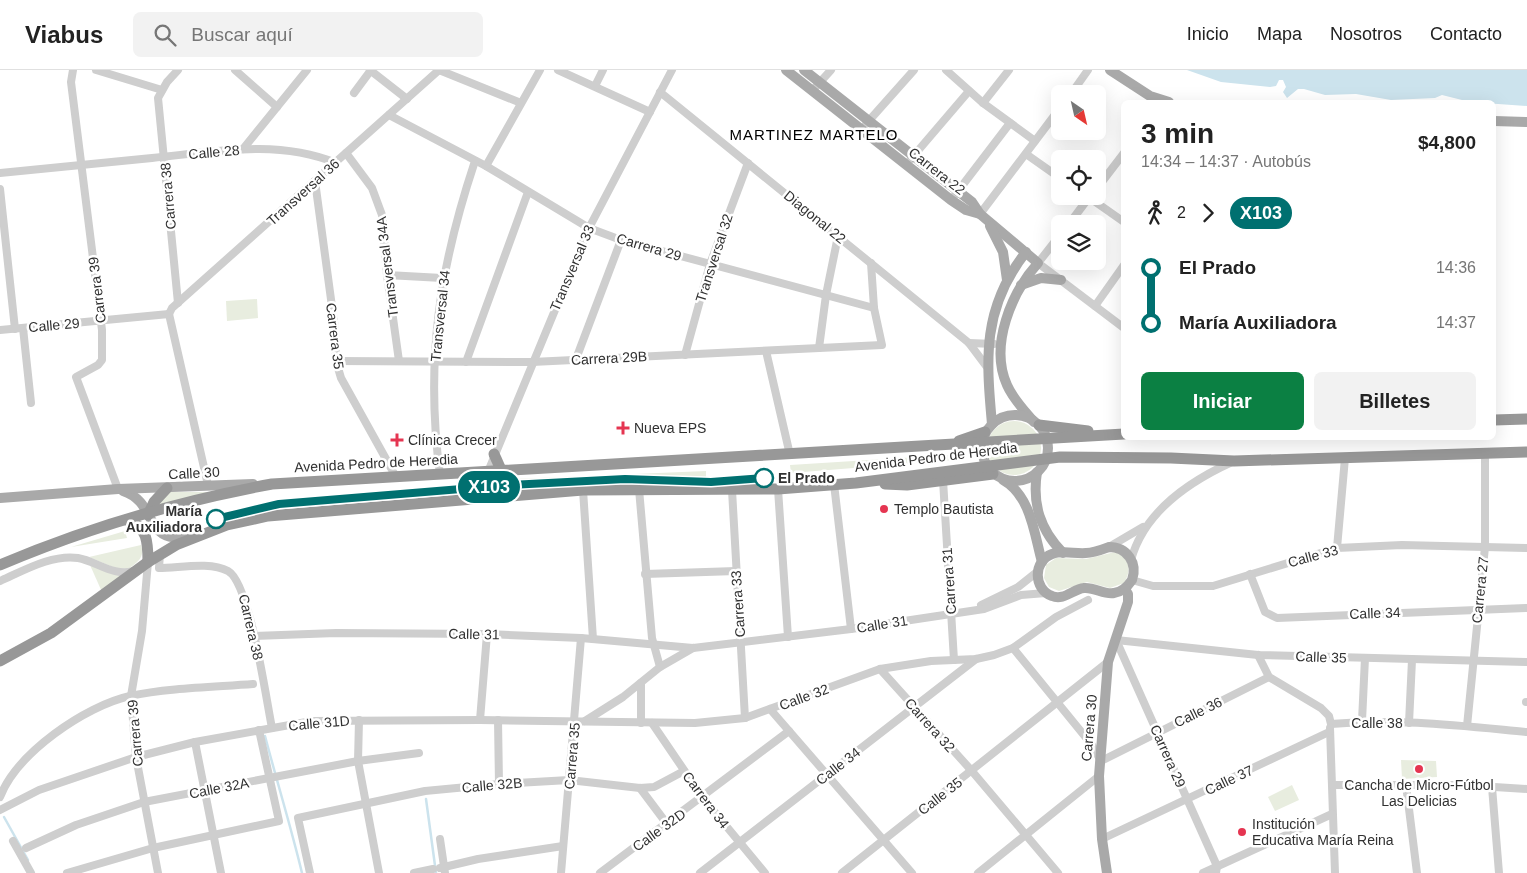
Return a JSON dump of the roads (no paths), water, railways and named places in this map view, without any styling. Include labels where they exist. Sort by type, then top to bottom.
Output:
[{"type":"highway","points":[[1496,420],[1527,419]]},
{"type":"highway","points":[[1036,423],[1119,434]]},
{"type":"highway","points":[[945,446],[989,428]]},
{"type":"highway","name":"Avenida Pedro de Heredia","points":[[0,565],[69,538],[126,520],[223,493],[272,484],[982,444],[1119,434]]},
{"type":"highway","points":[[1234,462],[1527,452]]},
{"type":"highway","points":[[494,454],[502,472]]},
{"type":"highway","name":"Avenida Pedro de Heredia","points":[[0,661],[51,634],[176,544],[241,521],[274,515],[583,490],[778,489],[856,483],[985,464],[1042,466],[1116,458],[1234,462]]},
{"type":"highway","points":[[856,483],[907,485],[996,476]]},
{"type":"highway","points":[[148,515],[154,502],[167,488]]},
{"type":"highway","points":[[126,520],[138,525],[145,534],[143,566]]},
{"type":"main road","name":"Carrera 22","points":[[786,70],[951,200],[966,210],[980,214]]},
{"type":"main road","name":"Carrera 22","points":[[804,70],[972,202],[980,214],[1038,262]]},
{"type":"main road","points":[[1110,70],[1138,89],[1161,100]]},
{"type":"main road","points":[[1496,121],[1527,122]]},
{"type":"main road","points":[[980,214],[990,225],[1000,245],[1006,266],[1007,281]]},
{"type":"main road","points":[[989,428],[988,344],[995,312],[1007,281],[1026,252]]},
{"type":"main road","points":[[1038,262],[1021,285],[1005,324],[1002,344],[1005,382],[1014,397],[1046,438],[1035,498],[1041,522],[1054,544],[1063,553]]},
{"type":"main road","points":[[1021,285],[1041,278],[1061,280]]},
{"type":"main road","points":[[1036,423],[1013,415],[998,420],[989,428],[982,444],[985,464],[996,476],[1016,490],[1024,501],[1042,562]]},
{"type":"main road","points":[[996,476],[1006,480],[1023,480],[1042,466]]},
{"type":"main road","name":"Calle 30","points":[[0,498],[118,489],[272,484]]},
{"type":"main road","points":[[118,489],[138,497],[155,528],[164,535],[186,538],[206,532]]},
{"type":"main road","points":[[1109,548],[1121,548],[1131,560],[1134,573],[1132,580],[1125,589],[1113,594],[1085,588],[1060,598],[1046,593],[1039,584],[1038,572],[1042,562],[1054,553],[1090,553],[1109,548]]},
{"type":"main road","name":"Carrera 30","points":[[1107,873],[1102,839],[1099,776],[1108,662],[1129,598],[1125,589]]},
{"type":"street","name":"Carrera 39","points":[[73,70],[72,82],[101,321],[102,360],[94,368],[76,377],[118,489]]},
{"type":"street","points":[[96,70],[162,90],[178,70]]},
{"type":"street","points":[[235,70],[277,107]]},
{"type":"street","points":[[243,149],[307,70]]},
{"type":"street","points":[[354,93],[371,70],[407,99]]},
{"type":"street","points":[[439,70],[521,103]]},
{"type":"street","name":"Transversal 36","points":[[169,314],[178,303],[439,70]]},
{"type":"street","points":[[486,166],[540,70]]},
{"type":"street","points":[[558,70],[650,112]]},
{"type":"street","points":[[595,86],[603,70]]},
{"type":"street","name":"Transversal 33","points":[[436,503],[473,488],[485,479],[486,472],[589,228],[672,70]]},
{"type":"street","points":[[812,90],[831,70]]},
{"type":"street","points":[[862,130],[914,70]]},
{"type":"street","points":[[946,70],[983,103],[1036,141]]},
{"type":"street","points":[[983,103],[1009,70]]},
{"type":"street","points":[[1077,85],[1088,70]]},
{"type":"street","name":"Carrera 38","points":[[162,90],[158,98],[178,303]]},
{"type":"street","points":[[906,165],[969,91]]},
{"type":"street","name":"Diagonal 22","points":[[660,92],[969,343],[987,367]]},
{"type":"street","name":"Carrera 29","points":[[390,115],[486,166],[589,228],[622,240],[874,308]]},
{"type":"street","points":[[980,214],[1051,120]]},
{"type":"street","points":[[951,200],[1010,123]]},
{"type":"street","name":"Calle 28","points":[[0,173],[243,149],[287,150],[309,154],[336,163]]},
{"type":"street","name":"Transversal 34A","points":[[346,154],[372,188],[382,215],[398,361]]},
{"type":"street","points":[[1026,154],[1051,172]]},
{"type":"street","points":[[1106,177],[1121,157]]},
{"type":"street","name":"Transversal 34","points":[[440,475],[434,415],[434,361],[442,278],[456,219],[475,161]]},
{"type":"street","name":"Transversal 32","points":[[685,355],[710,264],[748,163]]},
{"type":"street","name":"Carrera 35","points":[[315,182],[334,329],[336,361],[347,392],[396,477]]},
{"type":"street","points":[[0,190],[4,266],[19,328],[31,403]]},
{"type":"street","points":[[466,362],[528,192]]},
{"type":"street","points":[[1100,205],[1121,220]]},
{"type":"street","points":[[819,348],[826,295],[838,236]]},
{"type":"street","points":[[576,359],[622,240]]},
{"type":"street","points":[[1038,262],[1051,246]]},
{"type":"street","name":"Carrera 22","points":[[1038,262],[1121,326]]},
{"type":"street","points":[[871,263],[874,308]]},
{"type":"street","points":[[1095,306],[1121,269]]},
{"type":"street","points":[[387,274],[442,278]]},
{"type":"street","name":"Carrera 29B","points":[[336,361],[532,362],[882,345],[874,308]]},
{"type":"street","points":[[169,314],[208,485]]},
{"type":"street","name":"Calle 29","points":[[0,330],[169,314]]},
{"type":"street","points":[[969,343],[1002,344]]},
{"type":"street","points":[[766,351],[790,455]]},
{"type":"street","name":"Carrera 27","points":[[1467,726],[1485,547],[1485,454]]},
{"type":"street","points":[[1337,548],[1345,458]]},
{"type":"street","points":[[1109,548],[1145,526],[1183,491],[1234,462]]},
{"type":"street","points":[[486,472],[498,484],[518,495]]},
{"type":"street","name":"Carrera 31","points":[[943,480],[954,660]]},
{"type":"street","points":[[834,484],[851,629]]},
{"type":"street","points":[[639,489],[645,574],[654,644],[660,667]]},
{"type":"street","points":[[778,489],[788,636]]},
{"type":"street","points":[[583,490],[593,639]]},
{"type":"street","name":"Carrera 33","points":[[732,490],[745,718]]},
{"type":"street","points":[[1131,560],[1145,526]]},
{"type":"street","name":"Calle 33","points":[[1132,580],[1153,586],[1213,586],[1337,548],[1402,545],[1527,548]]},
{"type":"street","name":"Carrera 38","points":[[160,554],[159,568],[213,566],[229,571],[242,588],[254,636],[272,728]]},
{"type":"street","points":[[0,581],[51,561],[66,558],[80,558],[123,573],[143,566]]},
{"type":"street","name":"Carrera 39","points":[[143,566],[142,631],[131,696],[136,757],[158,873]]},
{"type":"street","points":[[645,574],[736,571]]},
{"type":"street","name":"Calle 31","points":[[951,614],[997,599],[1038,572]]},
{"type":"street","name":"Calle 34","points":[[1250,574],[1265,612],[1277,618],[1527,608]]},
{"type":"street","name":"Calle 31","points":[[254,636],[336,633],[487,634],[582,638],[693,648],[851,629],[984,609],[1021,595],[1046,593]]},
{"type":"street","points":[[954,660],[994,656],[1013,648],[1056,618],[1088,600]]},
{"type":"street","points":[[480,720],[487,634]]},
{"type":"street","name":"Carrera 35","points":[[561,873],[570,780],[579,722],[582,638]]},
{"type":"street","name":"Carrera 29","points":[[1116,640],[1188,799],[1217,870]]},
{"type":"street","name":"Calle 35","points":[[1116,640],[1258,655],[1527,662]]},
{"type":"street","name":"Calle 31","points":[[579,722],[623,697],[660,667],[693,648]]},
{"type":"street","points":[[1013,648],[1092,745],[1101,761]]},
{"type":"street","points":[[1258,655],[1269,677]]},
{"type":"street","points":[[1362,721],[1365,658]]},
{"type":"street","name":"Calle 34","points":[[700,873],[976,659]]},
{"type":"street","name":"Calle 32","points":[[652,723],[695,723],[745,718],[880,669],[931,661],[954,660]]},
{"type":"street","points":[[1409,723],[1412,660]]},
{"type":"street","name":"Calle 35","points":[[842,873],[1108,662]]},
{"type":"street","name":"Carrera 32","points":[[880,669],[971,770],[1058,873]]},
{"type":"street","name":"Calle 36","points":[[1101,761],[1269,677]]},
{"type":"street","name":"Calle 38","points":[[1269,677],[1321,708],[1329,716],[1330,728],[1362,721],[1467,726],[1527,732]]},
{"type":"street","points":[[641,683],[641,723]]},
{"type":"street","points":[[0,797],[19,768],[41,744],[104,704],[131,696],[253,684]]},
{"type":"street","points":[[770,709],[912,873]]},
{"type":"street","points":[[359,720],[358,761],[379,873]]},
{"type":"street","points":[[498,720],[499,784]]},
{"type":"street","name":"Calle 31D","points":[[0,810],[39,790],[136,757],[195,742],[312,721],[498,720],[652,723]]},
{"type":"street","name":"Carrera 34","points":[[652,723],[703,798],[765,873]]},
{"type":"street","points":[[1330,728],[1335,873]]},
{"type":"street","name":"Calle 37","points":[[1102,839],[1188,799],[1330,728]]},
{"type":"street","points":[[67,873],[153,848],[279,822],[273,778],[259,730]]},
{"type":"street","name":"Calle 32D","points":[[600,873],[703,798],[789,731]]},
{"type":"street","points":[[195,742],[222,873]]},
{"type":"street","name":"Calle 32A","points":[[26,848],[76,825],[144,802],[358,761],[419,753]]},
{"type":"street","name":"Calle 32B","points":[[310,873],[298,818],[425,791],[499,784],[570,780],[640,788],[654,786],[684,771]]},
{"type":"street","points":[[978,873],[1099,776]]},
{"type":"street","points":[[1332,784],[1527,789]]},
{"type":"street","points":[[1406,785],[1417,873]]},
{"type":"street","points":[[1492,787],[1499,873]]},
{"type":"street","points":[[640,788],[667,824]]},
{"type":"street","points":[[1203,873],[1217,870],[1332,814]]},
{"type":"street","points":[[440,839],[441,869]]},
{"type":"street","points":[[14,841],[31,873]]},
{"type":"street","points":[[414,873],[441,869],[478,858],[563,846]]},
{"type":"water","points":[[1187,70],[1527,70],[1527,106],[1496,104],[1496,100],[1462,100],[1442,95],[1435,98],[1391,100],[1356,94],[1325,95],[1304,89],[1298,89],[1287,98],[1283,92],[1286,87],[1283,80],[1279,80],[1276,86],[1270,87],[1221,82]]},
{"type":"waterway","points":[[265,736],[302,873]]},
{"type":"waterway","points":[[426,799],[436,873]]},
{"type":"waterway","points":[[4,817],[28,860]]},
{"type":"place","name":"Nueva EPS","points":[[623,428]]},
{"type":"place","name":"Clínica Crecer","points":[[397,440]]},
{"type":"place","name":"El Prado","points":[[764,478]]},
{"type":"place","name":"Templo Bautista","points":[[884,509]]},
{"type":"place","name":"María Auxiliadora","points":[[216,519]]},
{"type":"place","name":"Cancha de Micro-Fútbol Las Delicias","points":[[1419,769]]},
{"type":"place","name":"Institución Educativa María Reina","points":[[1242,832]]},
{"type":"district","name":"MARTINEZ MARTELO","points":[[814,134]]}]
